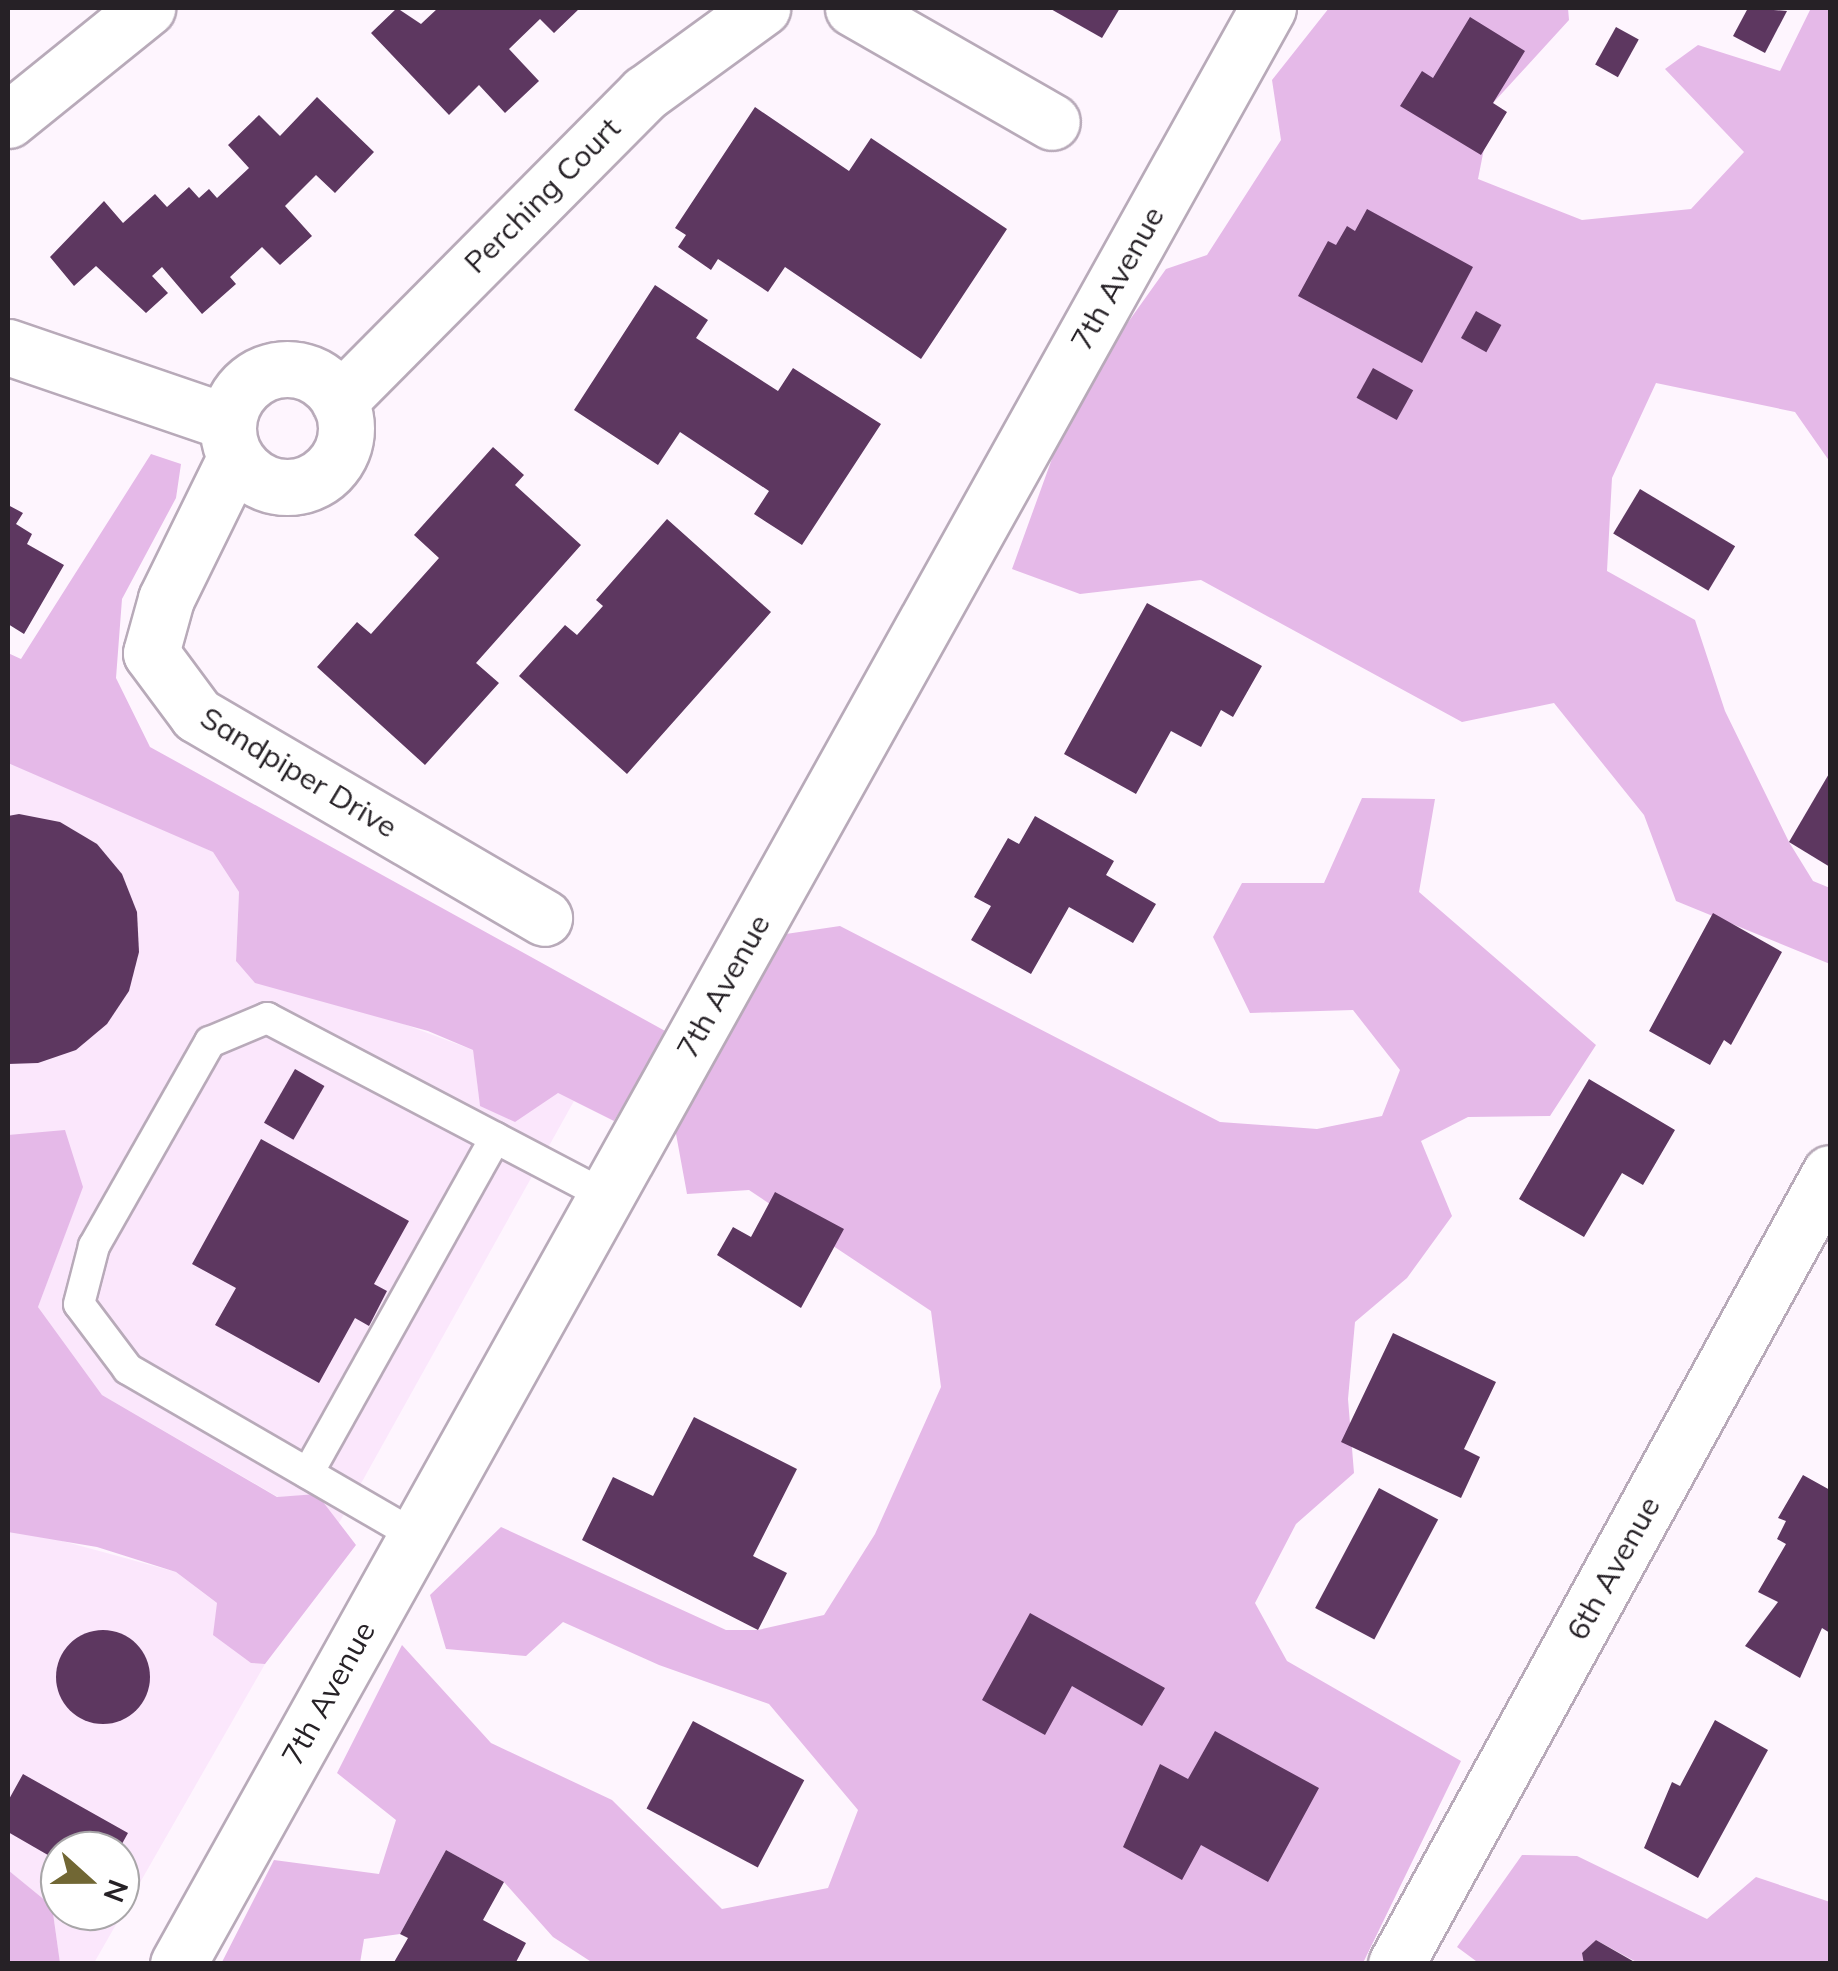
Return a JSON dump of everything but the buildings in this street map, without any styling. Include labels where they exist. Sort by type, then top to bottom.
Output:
[{"type":"street","points":[[8,120],[147,8]]},
{"type":"street","name":"Perching Court","points":[[339,401],[644,93],[762,8]]},
{"type":"street","points":[[853,8],[1052,122]]},
{"type":"street","name":"7th Avenue","points":[[178,1964],[1268,8]]},
{"type":"street","points":[[8,347],[231,440],[264,483],[300,486],[318,479],[342,449],[346,429],[339,401]]},
{"type":"street","name":"Sandpiper Drive","points":[[339,401],[319,377],[280,368],[244,386],[231,440],[166,598],[151,653],[197,714],[544,918]]},
{"type":"street","name":"6th Avenue","points":[[1396,1964],[1830,1173]]},
{"type":"lane","points":[[416,1536],[128,1369],[80,1304],[94,1246],[210,1042],[267,1018],[606,1196]]},
{"type":"lane","points":[[308,1474],[495,1138]]},
{"type":"shaded area","points":[[1329,8],[1568,8],[1569,20],[1493,103],[1478,179],[1582,220],[1691,209],[1744,152],[1665,69],[1698,45],[1780,71],[1811,8],[1830,8],[1830,462],[1795,412],[1656,383],[1612,478],[1607,571],[1695,620],[1725,711],[1789,842],[1813,881],[1830,888],[1830,964],[1676,901],[1644,815],[1554,703],[1462,722],[1201,580],[1080,594],[1012,569],[1074,398],[1166,269],[1207,255],[1281,140],[1272,80]]},
{"type":"shaded area","points":[[151,454],[181,464],[176,498],[122,599],[116,678],[150,747],[667,1032],[614,1121],[558,1093],[515,1122],[480,1106],[473,1050],[428,1031],[255,983],[236,961],[239,892],[213,852],[8,763],[8,653],[21,659]]},
{"type":"shaded area","points":[[8,763],[213,852],[239,892],[236,961],[473,1050],[480,1106],[558,1093],[574,1101],[339,1523],[317,1495],[278,1497],[102,1395],[38,1307],[82,1188],[8,1135]]},
{"type":"shaded area","points":[[1362,798],[1435,799],[1419,892],[1596,1045],[1550,1116],[1468,1117],[1421,1141],[1452,1216],[1407,1278],[1355,1322],[1348,1399],[1354,1473],[1296,1524],[1255,1603],[1287,1661],[1461,1761],[1363,1963],[593,1963],[553,1937],[504,1882],[446,1850],[400,1934],[364,1939],[360,1963],[221,1964],[274,1860],[379,1874],[396,1820],[337,1773],[402,1645],[491,1743],[612,1800],[722,1909],[828,1888],[858,1810],[769,1704],[659,1665],[563,1622],[526,1656],[446,1649],[430,1595],[501,1527],[726,1630],[758,1630],[824,1615],[875,1534],[941,1387],[931,1311],[749,1190],[687,1194],[674,1123],[779,935],[840,926],[1220,1122],[1317,1129],[1382,1116],[1400,1070],[1353,1010],[1250,1013],[1213,937],[1242,883],[1324,883]]},
{"type":"shaded area","points":[[65,1130],[83,1187],[38,1307],[102,1395],[277,1497],[317,1494],[356,1545],[265,1664],[251,1663],[213,1635],[217,1603],[176,1572],[97,1547],[8,1532],[8,1135]]},
{"type":"shaded area","points":[[26,1531],[176,1572],[218,1604],[251,1663],[265,1664],[140,1883],[140,1831],[40,1831],[40,1896],[8,1870],[8,1532]]},
{"type":"shaded area","points":[[1522,1855],[1577,1856],[1707,1919],[1756,1877],[1830,1902],[1830,1963],[1638,1963],[1596,1940],[1583,1953],[1584,1963],[1480,1964],[1457,1947]]},
{"type":"shaded area","points":[[8,1870],[40,1896],[40,1931],[56,1931],[60,1963],[8,1963]]},
{"type":"shaded area","points":[[56,1931],[112,1931],[94,1963],[60,1963]]}]
